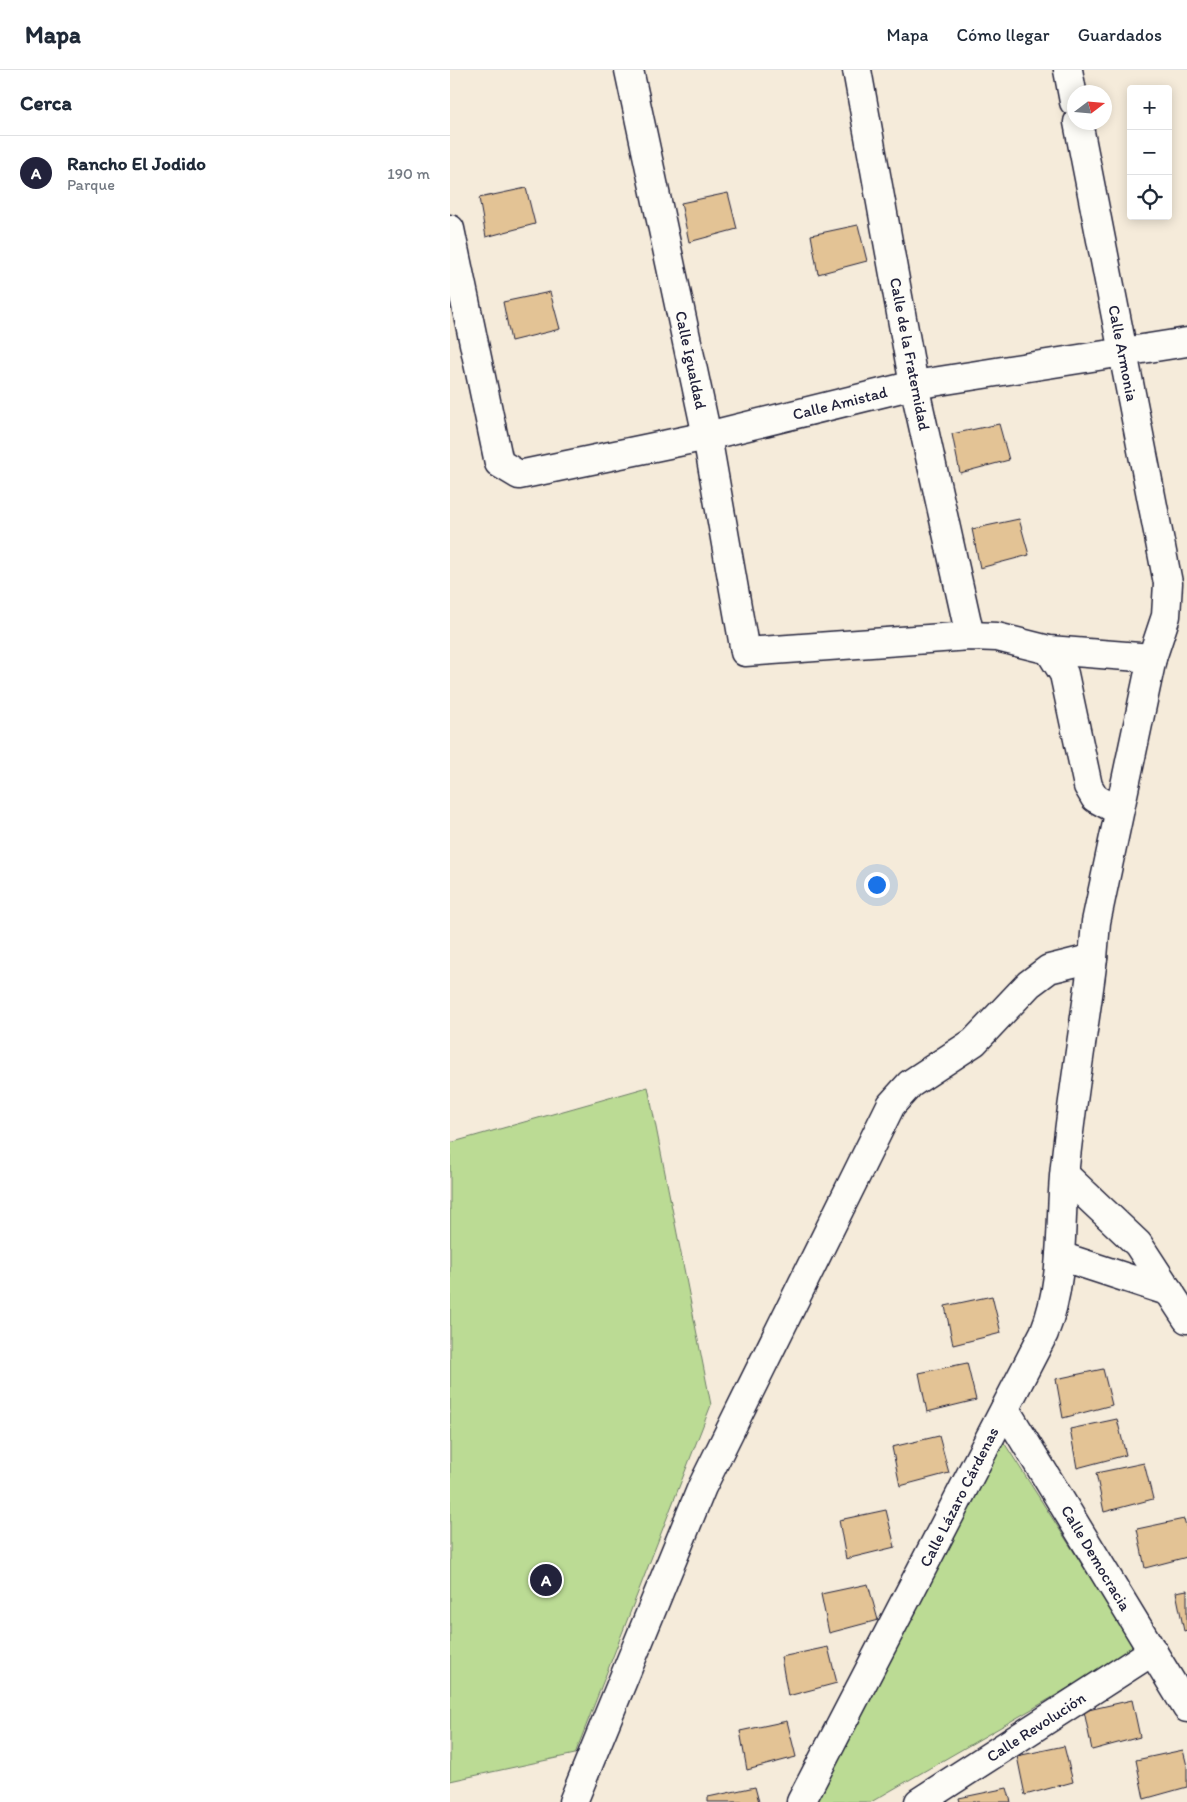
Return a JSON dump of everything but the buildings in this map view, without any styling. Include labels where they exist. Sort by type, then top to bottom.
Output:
[{"type":"street","name":"Calle Igualdad","points":[[629,70],[707,436],[746,652],[970,636]]},
{"type":"street","name":"Calle de la Fraternidad","points":[[857,70],[914,385],[970,636]]},
{"type":"street","points":[[1068,70],[1071,85]]},
{"type":"street","name":"Calle Armonia","points":[[1080,130],[1168,583],[1166,616],[1152,658],[1119,811]]},
{"type":"street","name":"Calle Amistad","points":[[450,229],[499,464],[519,476],[707,436],[914,385],[1123,354],[1187,342]]},
{"type":"street","points":[[970,636],[997,637],[1049,650],[1152,658]]},
{"type":"street","points":[[1049,650],[1064,674],[1088,786],[1095,798],[1119,811]]},
{"type":"street","name":"Calle Lázaro Cárdenas","points":[[801,1802],[1049,1321],[1060,1256],[1064,1175],[1093,958],[1096,922],[1119,811]]},
{"type":"street","points":[[573,1802],[702,1487],[892,1105],[910,1084],[974,1042],[1029,984],[1049,969],[1093,958]]},
{"type":"street","points":[[1064,1175],[1138,1244],[1187,1320]]},
{"type":"street","points":[[1060,1256],[1170,1292]]},
{"type":"street","name":"Calle Democracia","points":[[1005,1409],[1187,1708]]},
{"type":"street","name":"Calle Revolución","points":[[919,1802],[1152,1651]]},
{"type":"green space","points":[[648,1087],[711,1405],[575,1754],[450,1781],[450,1143]]},
{"type":"green space","points":[[1003,1441],[1136,1649],[871,1802],[809,1802]]},
{"type":"place","name":"Rancho El Jodido","points":[[546,1580]]}]
